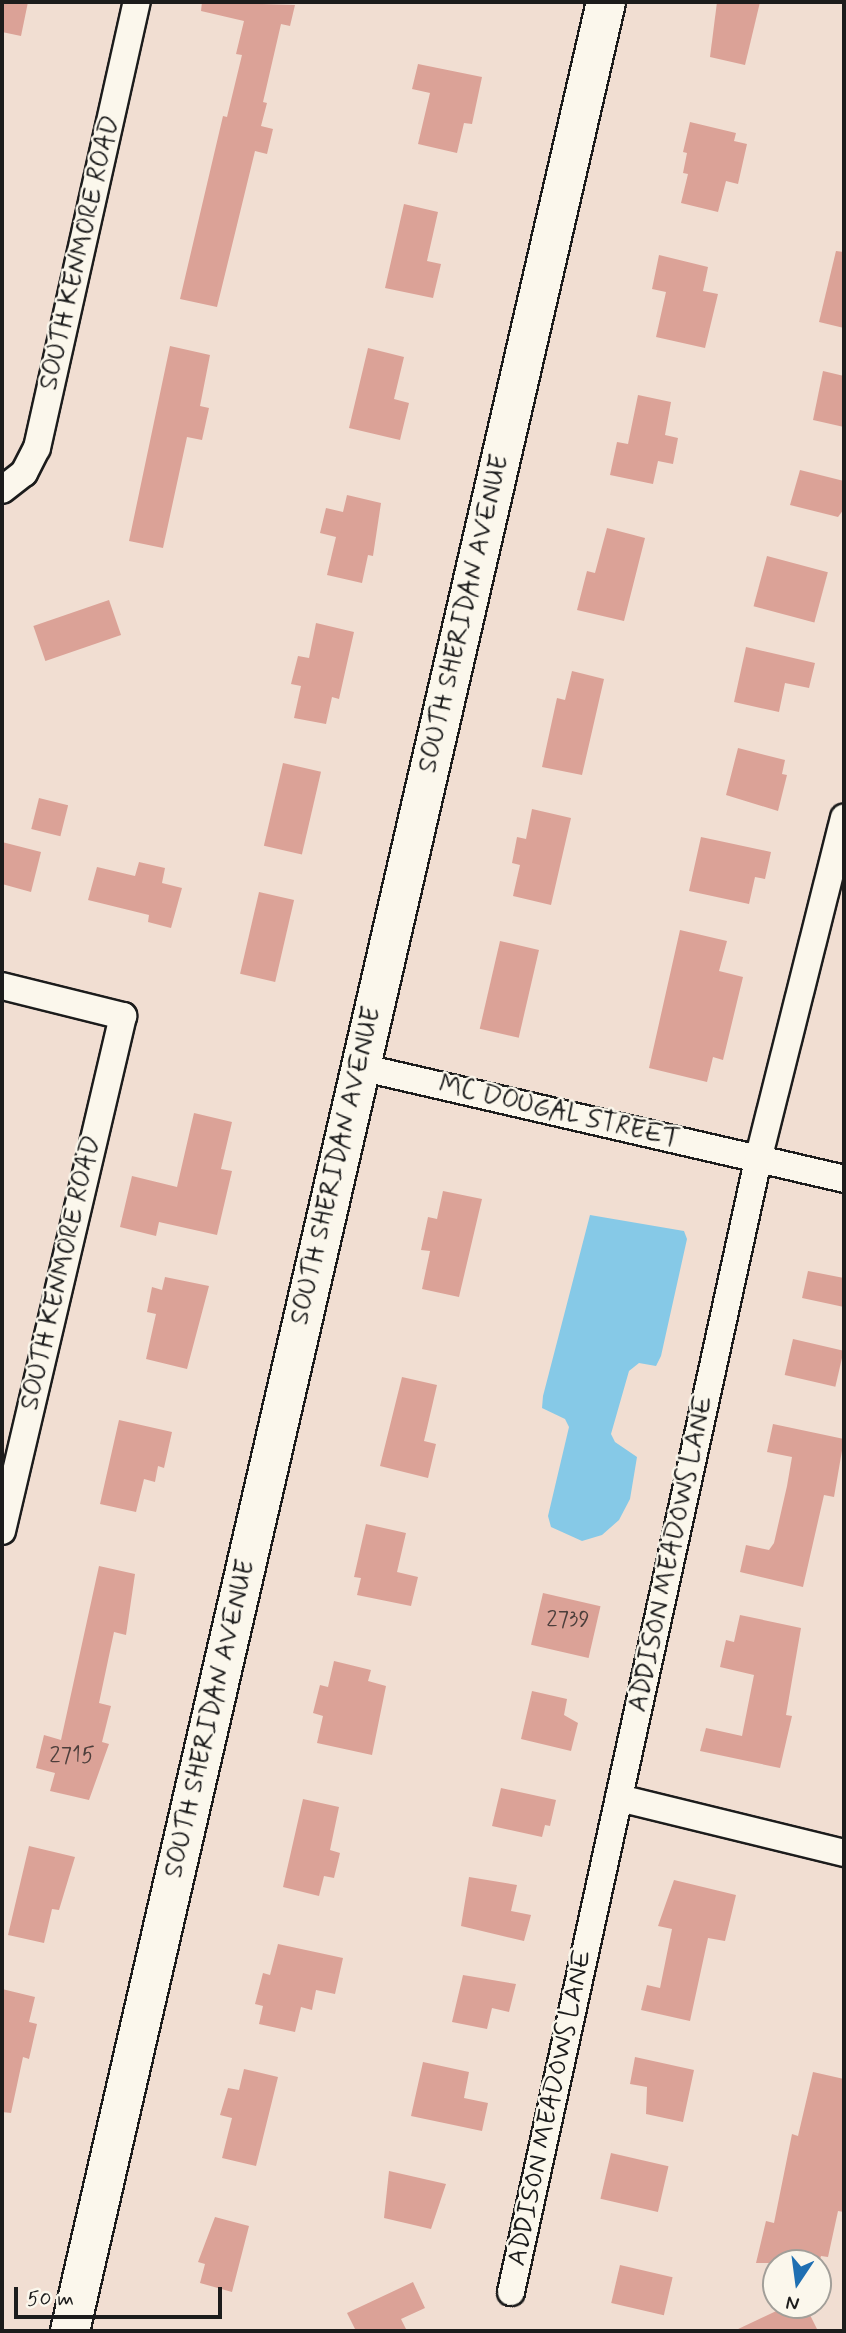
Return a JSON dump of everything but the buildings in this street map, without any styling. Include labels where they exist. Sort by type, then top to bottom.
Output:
[{"type":"street","name":"SOUTH KENMORE ROAD","points":[[2,490],[24,472],[37,448],[138,2]]},
{"type":"street","name":"SOUTH SHERIDAN AVENUE","points":[[71,2331],[606,2]]},
{"type":"street","name":"ADDISON MEADOWS LANE","points":[[511,2292],[758,1160],[844,818]]},
{"type":"street","name":"SOUTH KENMORE ROAD","points":[[2,986],[123,1016],[2,1531]]},
{"type":"street","name":"MC DOUGAL STREET","points":[[360,1067],[844,1180]]},
{"type":"street","points":[[619,1798],[844,1853]]},
{"type":"water","points":[[590,1215],[684,1231],[687,1239],[661,1356],[656,1366],[639,1363],[629,1371],[611,1434],[615,1442],[637,1457],[630,1499],[619,1520],[602,1535],[582,1541],[551,1527],[548,1516],[569,1427],[565,1419],[542,1408]]}]
